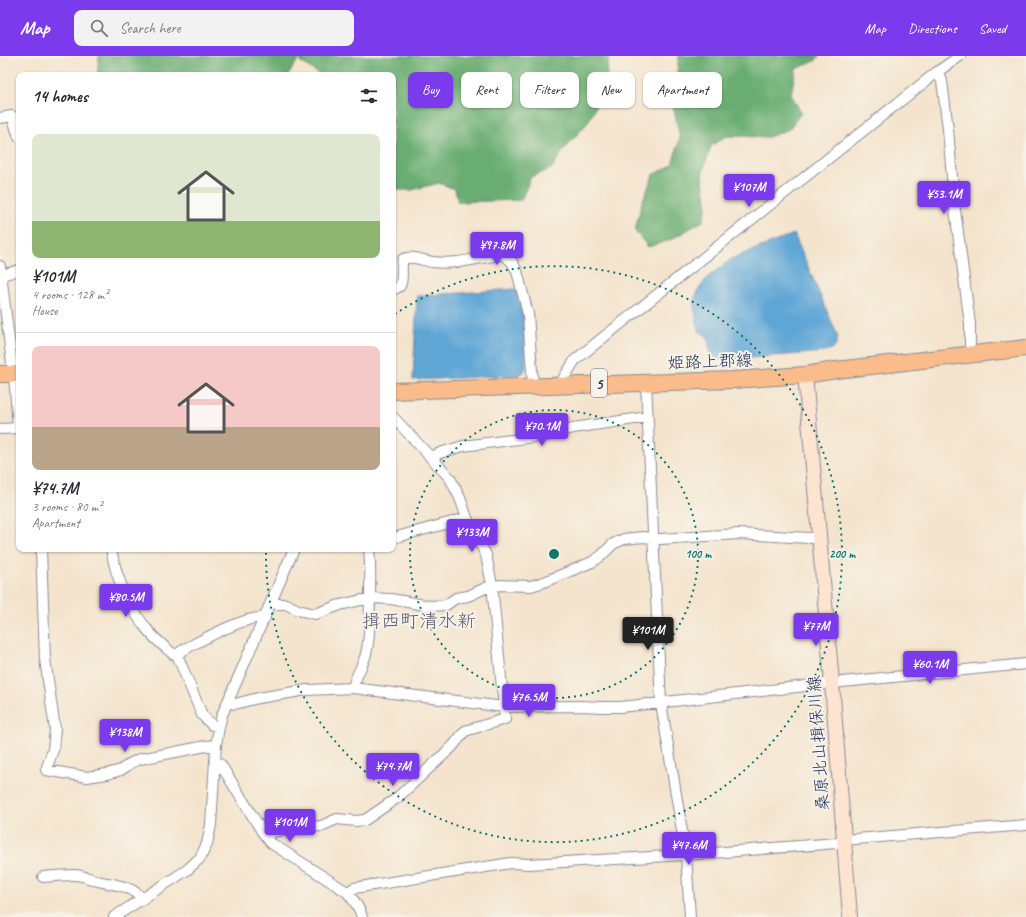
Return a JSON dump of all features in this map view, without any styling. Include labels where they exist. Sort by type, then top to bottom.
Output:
[{"type":"main road","name":"姫路上郡線","points":[[396,391],[560,384],[733,380],[805,375],[836,370],[1026,348]]},
{"type":"main road","name":"桑原北山揖保川線","points":[[805,375],[820,537],[850,917]]},
{"type":"street","points":[[560,384],[575,360],[937,72],[960,56]]},
{"type":"street","points":[[937,72],[942,81],[948,129],[954,202],[970,324],[970,354]]},
{"type":"street","points":[[0,118],[12,116],[16,128]]},
{"type":"street","points":[[396,288],[400,286],[402,282],[403,259],[408,257],[433,262],[443,262],[504,255],[512,262],[517,271],[528,314],[533,386]]},
{"type":"street","points":[[16,270],[1,270],[4,328],[16,414]]},
{"type":"street","points":[[646,382],[661,703],[686,855],[690,917]]},
{"type":"street","points":[[431,457],[463,446],[550,435],[573,428],[648,417]]},
{"type":"street","points":[[263,833],[321,826],[337,819],[356,821],[366,820],[397,798],[453,746],[465,731],[505,719],[492,585],[486,555],[450,478],[396,420]]},
{"type":"street","points":[[0,429],[16,428]]},
{"type":"street","points":[[396,537],[468,518]]},
{"type":"street","points":[[272,602],[277,604],[286,604],[298,610],[315,614],[340,605],[370,598],[391,599],[430,606],[446,605],[456,598],[468,596],[492,585],[531,586],[544,582],[592,562],[601,556],[613,544],[624,539],[643,536],[661,539],[738,534],[809,538],[820,537]]},
{"type":"street","points":[[41,552],[45,659],[55,729],[53,750],[46,770],[74,776],[87,777],[101,775],[121,770],[140,759],[216,745]]},
{"type":"street","points":[[112,552],[118,578],[136,614],[147,629],[173,654],[178,654],[230,626],[260,616],[265,618]]},
{"type":"street","points":[[114,917],[187,870],[200,858],[207,844],[211,825],[216,745],[219,727],[228,702],[293,552]]},
{"type":"street","points":[[353,688],[354,682],[366,655],[370,634],[371,572],[369,552]]},
{"type":"street","points":[[178,654],[178,658],[202,715],[212,725],[219,727]]},
{"type":"street","points":[[228,702],[235,704],[258,698],[307,690],[353,688],[504,707],[614,707],[1026,664]]},
{"type":"street","points":[[215,761],[221,765],[263,833],[271,843],[347,892],[354,900],[362,914],[362,917]]},
{"type":"street","points":[[347,892],[354,888],[511,863],[529,864],[686,855],[837,843],[844,840],[1026,825]]},
{"type":"street","points":[[43,877],[81,876],[98,881],[122,885],[138,893],[143,899]]},
{"type":"green space","points":[[99,56],[609,56],[607,72],[587,72],[587,108],[595,108],[588,122],[565,148],[551,169],[531,177],[521,200],[458,202],[455,189],[439,183],[412,190],[396,190],[396,72],[316,72],[298,60],[290,72],[97,72]]},
{"type":"green space","points":[[679,56],[819,56],[815,61],[796,69],[791,94],[801,113],[789,129],[769,137],[726,136],[711,146],[702,174],[707,206],[703,221],[670,240],[648,247],[635,231],[641,205],[653,175],[672,165],[680,138],[674,108],[722,108],[722,72],[677,72]]},
{"type":"water","points":[[794,234],[838,337],[835,347],[825,352],[721,360],[717,358],[710,351],[707,336],[699,331],[693,302],[699,289],[707,278],[731,259]]},
{"type":"water","points":[[516,289],[523,316],[526,365],[524,372],[518,375],[413,380],[417,296]]},
{"type":"district","name":"揖西町清水新","points":[[419,620]]}]
